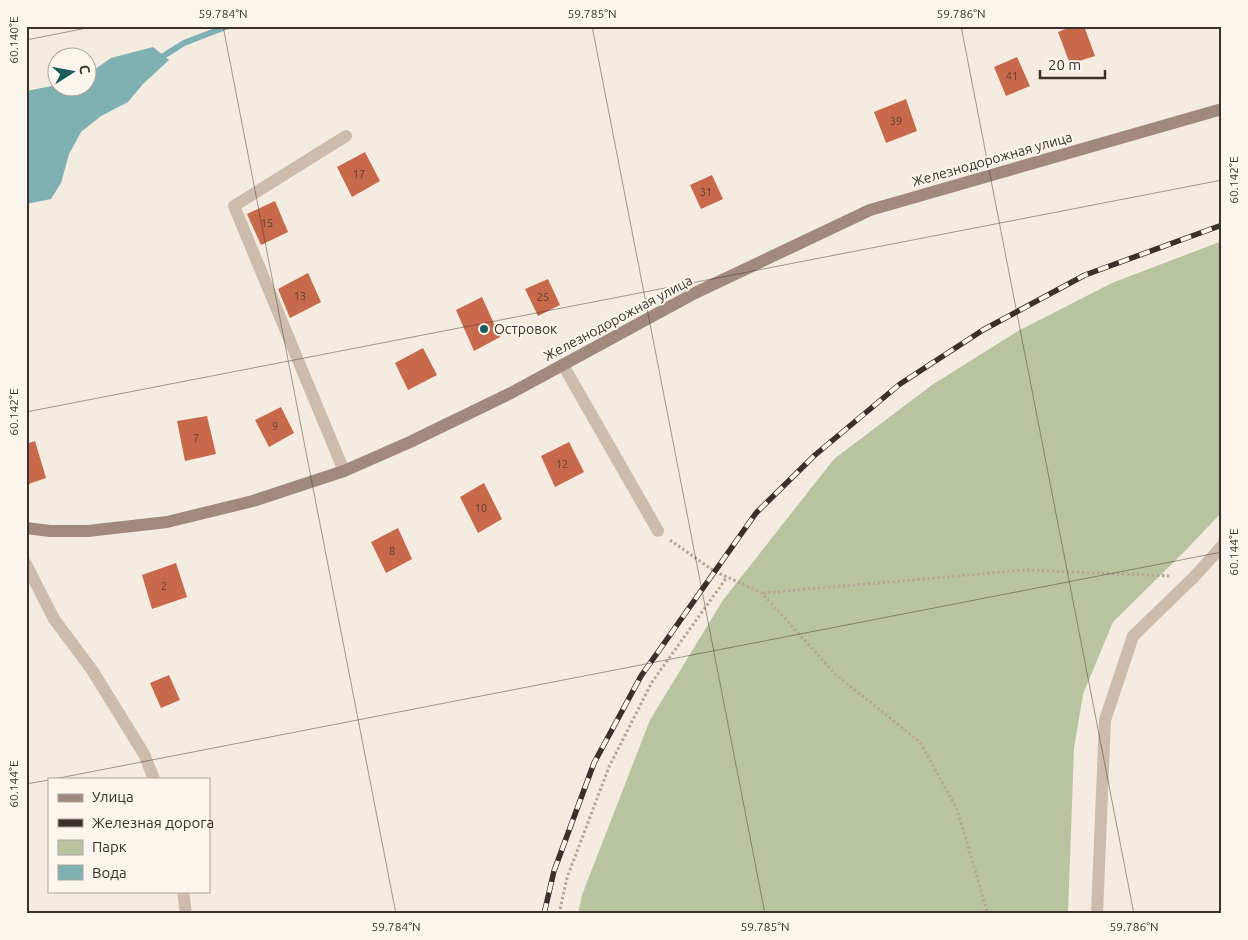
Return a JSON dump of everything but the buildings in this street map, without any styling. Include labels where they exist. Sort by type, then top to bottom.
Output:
[{"type":"main road","name":"Железнодорожная улица","points":[[26,528],[50,532],[88,531],[167,522],[253,501],[344,471],[410,442],[502,397],[695,293],[870,210],[1222,109]]},
{"type":"street","points":[[344,471],[234,206],[346,136]]},
{"type":"street","points":[[563,364],[658,531]]},
{"type":"street","points":[[1097,914],[1105,720],[1132,636],[1194,577],[1222,546]]},
{"type":"street","points":[[26,564],[54,619],[92,670],[144,754],[154,778]]},
{"type":"street","points":[[183,892],[186,914]]},
{"type":"path","points":[[658,531],[714,571],[762,593],[836,675],[920,742],[957,808],[988,914]]},
{"type":"path","points":[[762,593],[1026,570],[1194,577]]},
{"type":"path","points":[[559,914],[567,878],[609,767],[652,682],[727,577]]},
{"type":"green space","points":[[1222,241],[1222,512],[1113,622],[1083,694],[1074,748],[1068,914],[578,914],[582,895],[650,720],[723,600],[834,459],[932,385],[1018,331],[1112,283]]},
{"type":"water","points":[[153,47],[169,60],[143,84],[128,102],[101,116],[81,132],[69,154],[61,183],[51,199],[26,204],[26,91],[48,87],[48,98],[98,98],[98,67],[111,58]]},
{"type":"waterway","points":[[157,60],[184,43],[228,26]]},
{"type":"railway","points":[[544,914],[554,871],[594,763],[641,676],[756,513],[815,455],[900,384],[983,330],[1085,275],[1222,225]]},
{"type":"place","name":"Островок","points":[[484,329]]}]
